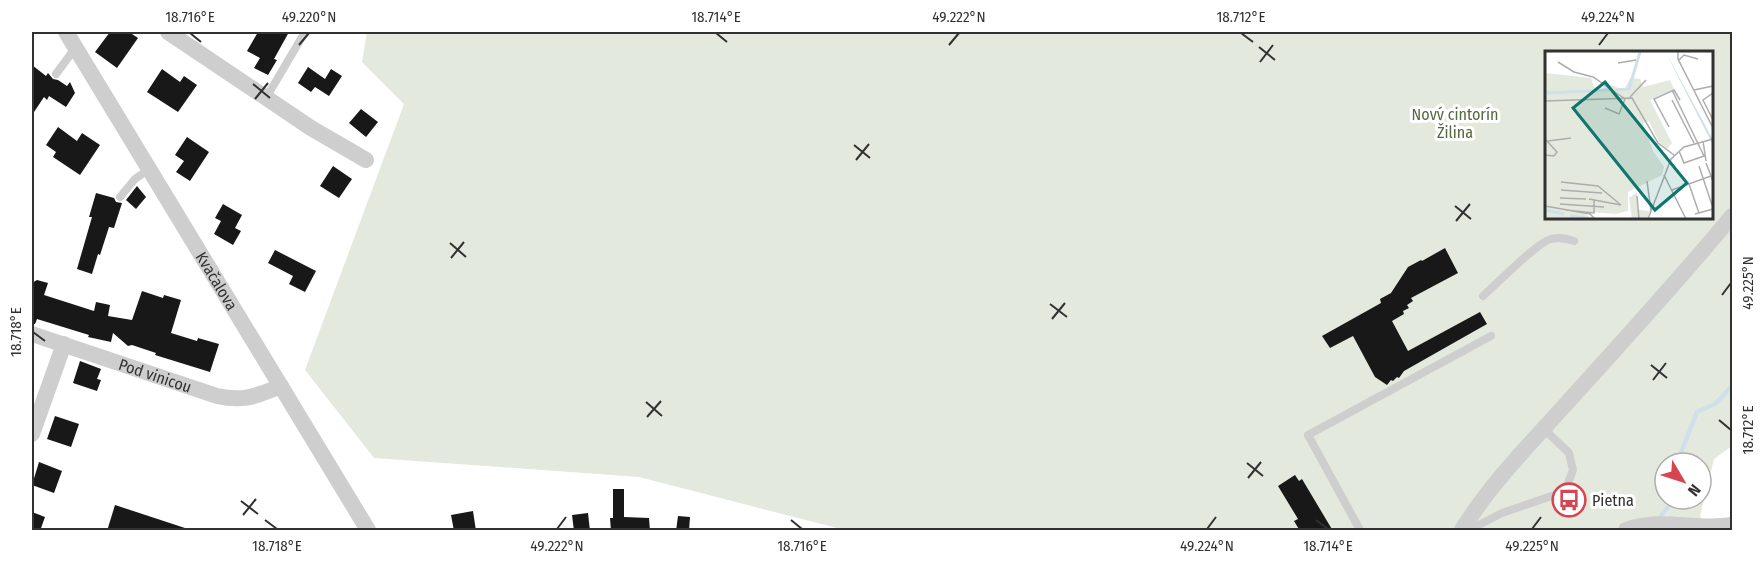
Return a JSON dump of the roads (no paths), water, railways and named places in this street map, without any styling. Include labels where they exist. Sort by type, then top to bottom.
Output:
[{"type":"street","name":"Kvačalova","points":[[66,32],[368,531]]},
{"type":"street","points":[[168,32],[312,128],[366,160]]},
{"type":"street","points":[[1462,531],[1488,493],[1732,216]]},
{"type":"street","name":"Pod vinicou","points":[[32,334],[228,399],[249,398],[281,386]]},
{"type":"street","points":[[32,434],[64,344]]},
{"type":"street","points":[[1626,531],[1656,523],[1717,527],[1732,525]]},
{"type":"lane","points":[[266,98],[305,32]]},
{"type":"lane","points":[[56,74],[76,47]]},
{"type":"lane","points":[[120,198],[135,179],[149,169]]},
{"type":"lane","points":[[1483,296],[1548,239],[1561,237],[1574,241]]},
{"type":"lane","points":[[1360,531],[1308,435],[1491,336]]},
{"type":"lane","points":[[1469,531],[1502,513],[1557,494],[1568,486],[1573,470],[1569,453],[1544,429]]},
{"type":"waterway","points":[[1682,451],[1697,412],[1715,404],[1732,386]]},
{"type":"waterway","points":[[1658,520],[1665,511]]},
{"type":"place","name":"Pietna","points":[[1569,500]]},
{"type":"park label","name":"Nový cintorín Žilina","points":[[1455,123]]}]
